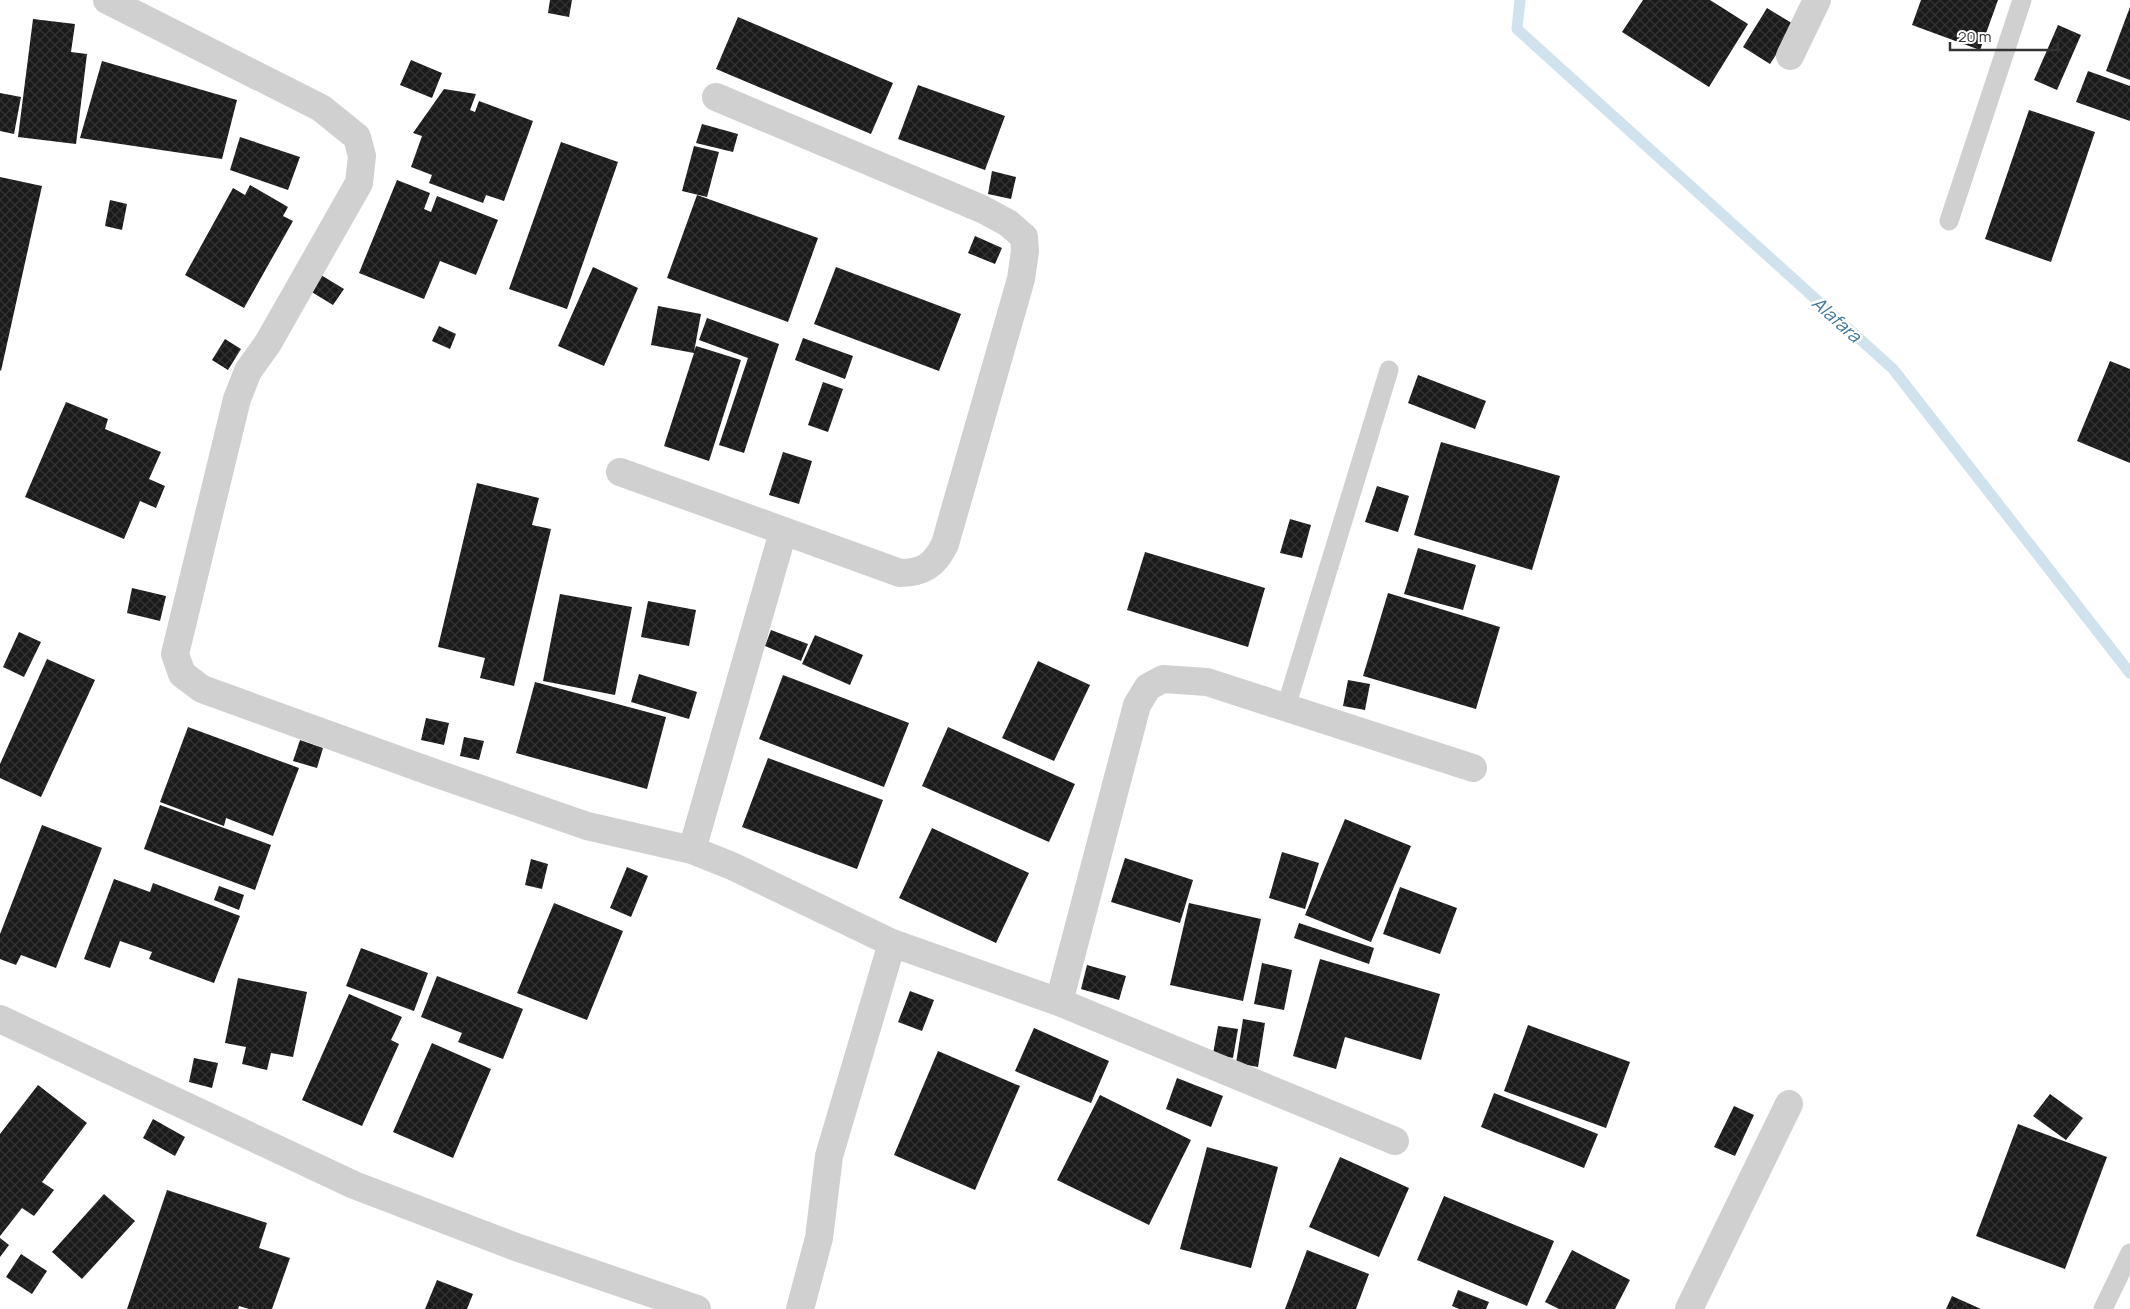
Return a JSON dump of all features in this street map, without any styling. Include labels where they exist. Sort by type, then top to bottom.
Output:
[{"type":"street","points":[[108,0],[321,108],[357,137],[362,156],[359,183],[268,343],[248,371],[238,399],[176,654],[182,674],[202,689],[587,826],[692,850],[732,866],[892,943],[1059,1002],[1395,1141]]},
{"type":"street","points":[[1790,56],[1817,0]]},
{"type":"street","points":[[620,472],[900,573],[915,573],[929,565],[939,556],[945,544],[1021,279],[1025,251],[1024,237],[1008,223],[982,209],[716,96]]},
{"type":"street","points":[[692,850],[783,532]]},
{"type":"street","points":[[1059,1002],[1137,705],[1148,687],[1163,679],[1208,682],[1473,768]]},
{"type":"street","points":[[800,1309],[819,1238],[829,1156],[892,943]]},
{"type":"street","points":[[0,1019],[354,1185],[516,1247],[697,1309]]},
{"type":"street","points":[[1689,1309],[1789,1104]]},
{"type":"lane","points":[[1949,221],[2022,0]]},
{"type":"lane","points":[[1286,707],[1390,370]]},
{"type":"lane","points":[[2102,1309],[2130,1253]]},
{"type":"building","points":[[550,0],[572,0],[569,17],[548,13]]},
{"type":"building","points":[[1643,0],[1710,0],[1748,24],[1709,87],[1622,32]]},
{"type":"building","points":[[1921,0],[1998,0],[1980,50],[1912,25]]},
{"type":"building","points":[[2130,7],[2130,80],[2106,71]]},
{"type":"building","points":[[1767,8],[1795,25],[1770,64],[1743,47]]},
{"type":"building","points":[[738,17],[893,83],[871,134],[716,69]]},
{"type":"building","points":[[33,19],[75,24],[71,52],[87,54],[76,144],[18,137]]},
{"type":"building","points":[[2058,25],[2081,35],[2057,90],[2034,80]]},
{"type":"building","points":[[411,60],[442,73],[432,98],[400,85]]},
{"type":"building","points":[[102,61],[237,100],[222,159],[80,138]]},
{"type":"building","points":[[2088,71],[2130,86],[2130,121],[2076,102]]},
{"type":"building","points":[[918,85],[1005,116],[985,170],[898,139]]},
{"type":"building","points":[[444,89],[476,94],[470,110],[475,112],[479,101],[533,121],[504,201],[486,195],[483,203],[429,183],[432,175],[411,167],[422,136],[413,133]]},
{"type":"building","points":[[0,93],[21,97],[14,134],[0,131]]},
{"type":"building","points":[[2029,110],[2095,132],[2051,262],[1985,239]]},
{"type":"building","points":[[702,124],[738,134],[733,152],[696,143]]},
{"type":"building","points":[[240,137],[300,157],[288,190],[230,170]]},
{"type":"building","points":[[561,142],[618,162],[567,309],[509,289]]},
{"type":"building","points":[[694,146],[719,152],[707,197],[682,191]]},
{"type":"building","points":[[992,171],[1016,177],[1011,199],[988,194]]},
{"type":"building","points":[[0,177],[42,186],[1,371],[0,370]]},
{"type":"building","points":[[397,180],[430,193],[424,209],[431,212],[437,196],[498,220],[476,275],[440,261],[424,299],[359,273]]},
{"type":"building","points":[[250,185],[288,207],[283,216],[293,221],[244,308],[185,275],[233,188],[245,195]]},
{"type":"building","points":[[697,195],[818,238],[788,322],[667,278]]},
{"type":"building","points":[[110,200],[127,204],[122,230],[105,226]]},
{"type":"building","points":[[975,236],[1002,248],[995,264],[968,253]]},
{"type":"building","points":[[593,267],[638,288],[604,366],[558,346]]},
{"type":"building","points":[[836,267],[961,314],[939,371],[814,324]]},
{"type":"building","points":[[321,275],[344,289],[333,305],[310,291]]},
{"type":"building","points":[[658,306],[701,314],[694,352],[696,346],[741,360],[709,461],[664,446],[694,353],[651,345]]},
{"type":"building","points":[[707,318],[779,344],[744,453],[719,445],[748,358],[699,340]]},
{"type":"building","points":[[439,326],[456,334],[450,349],[432,341]]},
{"type":"building","points":[[803,338],[853,356],[845,379],[795,360]]},
{"type":"building","points":[[225,339],[241,349],[228,370],[212,360]]},
{"type":"building","points":[[2110,361],[2130,369],[2130,463],[2077,441]]},
{"type":"building","points":[[1418,375],[1486,401],[1475,429],[1408,403]]},
{"type":"building","points":[[823,382],[843,389],[828,432],[808,425]]},
{"type":"building","points":[[66,402],[108,419],[105,429],[161,452],[149,479],[165,486],[156,508],[140,501],[124,539],[25,497]]},
{"type":"building","points":[[1441,442],[1560,476],[1532,570],[1414,535]]},
{"type":"building","points":[[783,452],[812,461],[799,504],[769,495]]},
{"type":"building","points":[[477,483],[539,498],[532,525],[551,529],[514,686],[480,678],[485,658],[438,647]]},
{"type":"building","points":[[1377,486],[1409,496],[1398,532],[1365,522]]},
{"type":"building","points":[[1290,519],[1311,525],[1302,558],[1280,553]]},
{"type":"building","points":[[1418,548],[1476,565],[1463,610],[1404,594]]},
{"type":"building","points":[[1145,552],[1265,588],[1248,647],[1127,610]]},
{"type":"building","points":[[132,588],[166,596],[160,621],[127,613]]},
{"type":"building","points":[[1388,593],[1500,627],[1476,709],[1363,676]]},
{"type":"building","points":[[560,594],[632,607],[615,695],[543,681]]},
{"type":"building","points":[[648,601],[696,610],[689,646],[641,637]]},
{"type":"building","points":[[771,630],[808,644],[801,661],[765,646]]},
{"type":"building","points":[[19,632],[41,642],[24,677],[3,667]]},
{"type":"building","points":[[815,635],[863,655],[850,685],[802,664]]},
{"type":"building","points":[[47,659],[95,680],[41,797],[0,778],[0,764]]},
{"type":"building","points":[[1038,661],[1090,685],[1054,761],[1002,738]]},
{"type":"building","points":[[639,674],[697,692],[689,719],[631,702]]},
{"type":"building","points":[[783,675],[909,723],[884,787],[759,739]]},
{"type":"building","points":[[1348,680],[1370,684],[1365,710],[1343,706]]},
{"type":"building","points":[[535,682],[666,717],[647,789],[516,753]]},
{"type":"building","points":[[426,718],[449,723],[444,745],[421,740]]},
{"type":"building","points":[[188,727],[299,768],[273,836],[226,818],[224,826],[160,802]]},
{"type":"building","points":[[948,727],[1075,784],[1049,842],[922,786]]},
{"type":"building","points":[[464,737],[484,741],[479,760],[460,756]]},
{"type":"building","points":[[300,740],[323,748],[317,768],[293,761]]},
{"type":"building","points":[[768,758],[883,800],[857,869],[742,827]]},
{"type":"building","points":[[160,805],[271,845],[255,890],[144,849]]},
{"type":"building","points":[[1345,819],[1411,846],[1371,942],[1305,915]]},
{"type":"building","points":[[42,825],[102,848],[56,968],[21,955],[16,965],[0,959],[0,934]]},
{"type":"building","points":[[932,828],[1029,873],[996,943],[899,898]]},
{"type":"building","points":[[1282,852],[1319,863],[1305,909],[1269,898]]},
{"type":"building","points":[[1125,858],[1193,880],[1180,923],[1111,902]]},
{"type":"building","points":[[531,859],[548,864],[542,889],[525,885]]},
{"type":"building","points":[[627,867],[648,876],[631,917],[610,908]]},
{"type":"building","points":[[114,879],[150,892],[153,883],[240,916],[214,983],[149,959],[152,952],[120,941],[110,968],[84,959]]},
{"type":"building","points":[[219,886],[244,895],[239,910],[214,900]]},
{"type":"building","points":[[1400,887],[1457,908],[1440,954],[1383,934]]},
{"type":"building","points":[[554,903],[623,931],[587,1020],[517,993]]},
{"type":"building","points":[[1189,903],[1261,919],[1243,1001],[1170,985]]},
{"type":"building","points":[[1299,923],[1374,948],[1369,964],[1294,938]]},
{"type":"building","points":[[361,948],[428,973],[414,1011],[346,986]]},
{"type":"building","points":[[1320,959],[1440,994],[1421,1060],[1345,1037],[1336,1069],[1293,1056]]},
{"type":"building","points":[[1262,963],[1292,970],[1284,1010],[1254,1004]]},
{"type":"building","points":[[1087,965],[1126,976],[1119,1000],[1081,989]]},
{"type":"building","points":[[437,976],[523,1009],[503,1059],[458,1042],[462,1033],[421,1017]]},
{"type":"building","points":[[238,978],[307,992],[293,1057],[271,1053],[267,1070],[242,1064],[246,1047],[225,1043]]},
{"type":"building","points":[[910,991],[934,1000],[922,1031],[898,1022]]},
{"type":"building","points":[[349,994],[402,1017],[391,1040],[399,1044],[362,1126],[302,1100]]},
{"type":"building","points":[[1243,1019],[1265,1023],[1258,1067],[1236,1063]]},
{"type":"building","points":[[1528,1025],[1630,1062],[1606,1128],[1504,1091]]},
{"type":"building","points":[[1218,1026],[1238,1029],[1233,1058],[1213,1054]]},
{"type":"building","points":[[1034,1028],[1109,1061],[1091,1103],[1015,1071]]},
{"type":"building","points":[[432,1043],[491,1069],[453,1158],[393,1132]]},
{"type":"building","points":[[938,1051],[1020,1086],[975,1190],[894,1155]]},
{"type":"building","points":[[194,1058],[218,1063],[212,1088],[189,1082]]},
{"type":"building","points":[[1177,1078],[1223,1096],[1211,1127],[1166,1109]]},
{"type":"building","points":[[38,1085],[87,1123],[42,1182],[54,1190],[34,1216],[22,1208],[0,1236],[0,1134]]},
{"type":"building","points":[[1494,1093],[1598,1134],[1584,1168],[1481,1127]]},
{"type":"building","points":[[2050,1094],[2083,1118],[2066,1140],[2033,1116]]},
{"type":"building","points":[[1100,1095],[1191,1140],[1149,1225],[1057,1180]]},
{"type":"building","points":[[1734,1106],[1754,1115],[1735,1156],[1714,1147]]},
{"type":"building","points":[[153,1119],[185,1137],[175,1156],[143,1138]]},
{"type":"building","points":[[2018,1124],[2107,1157],[2065,1269],[1976,1236]]},
{"type":"building","points":[[1207,1147],[1278,1167],[1251,1268],[1180,1249]]},
{"type":"building","points":[[1340,1157],[1409,1188],[1379,1257],[1309,1227]]},
{"type":"building","points":[[167,1190],[267,1223],[259,1248],[290,1258],[272,1309],[249,1309],[239,1306],[238,1309],[127,1309]]},
{"type":"building","points":[[104,1194],[135,1221],[82,1279],[52,1252]]},
{"type":"building","points":[[1444,1196],[1554,1241],[1527,1306],[1417,1260]]},
{"type":"building","points":[[0,1238],[9,1245],[0,1257]]},
{"type":"building","points":[[1307,1250],[1369,1274],[1356,1309],[1285,1309]]},
{"type":"building","points":[[1572,1250],[1630,1280],[1615,1309],[1559,1309],[1545,1302]]},
{"type":"building","points":[[21,1254],[47,1271],[32,1294],[6,1277]]},
{"type":"building","points":[[437,1280],[473,1294],[467,1309],[425,1309]]},
{"type":"building","points":[[1458,1290],[1489,1302],[1486,1309],[1459,1309],[1452,1306]]},
{"type":"building","points":[[1952,1296],[1981,1309],[1946,1309]]},
{"type":"waterway","name":"Alafara","points":[[1520,0],[1517,29],[1893,369],[2130,673]]}]
